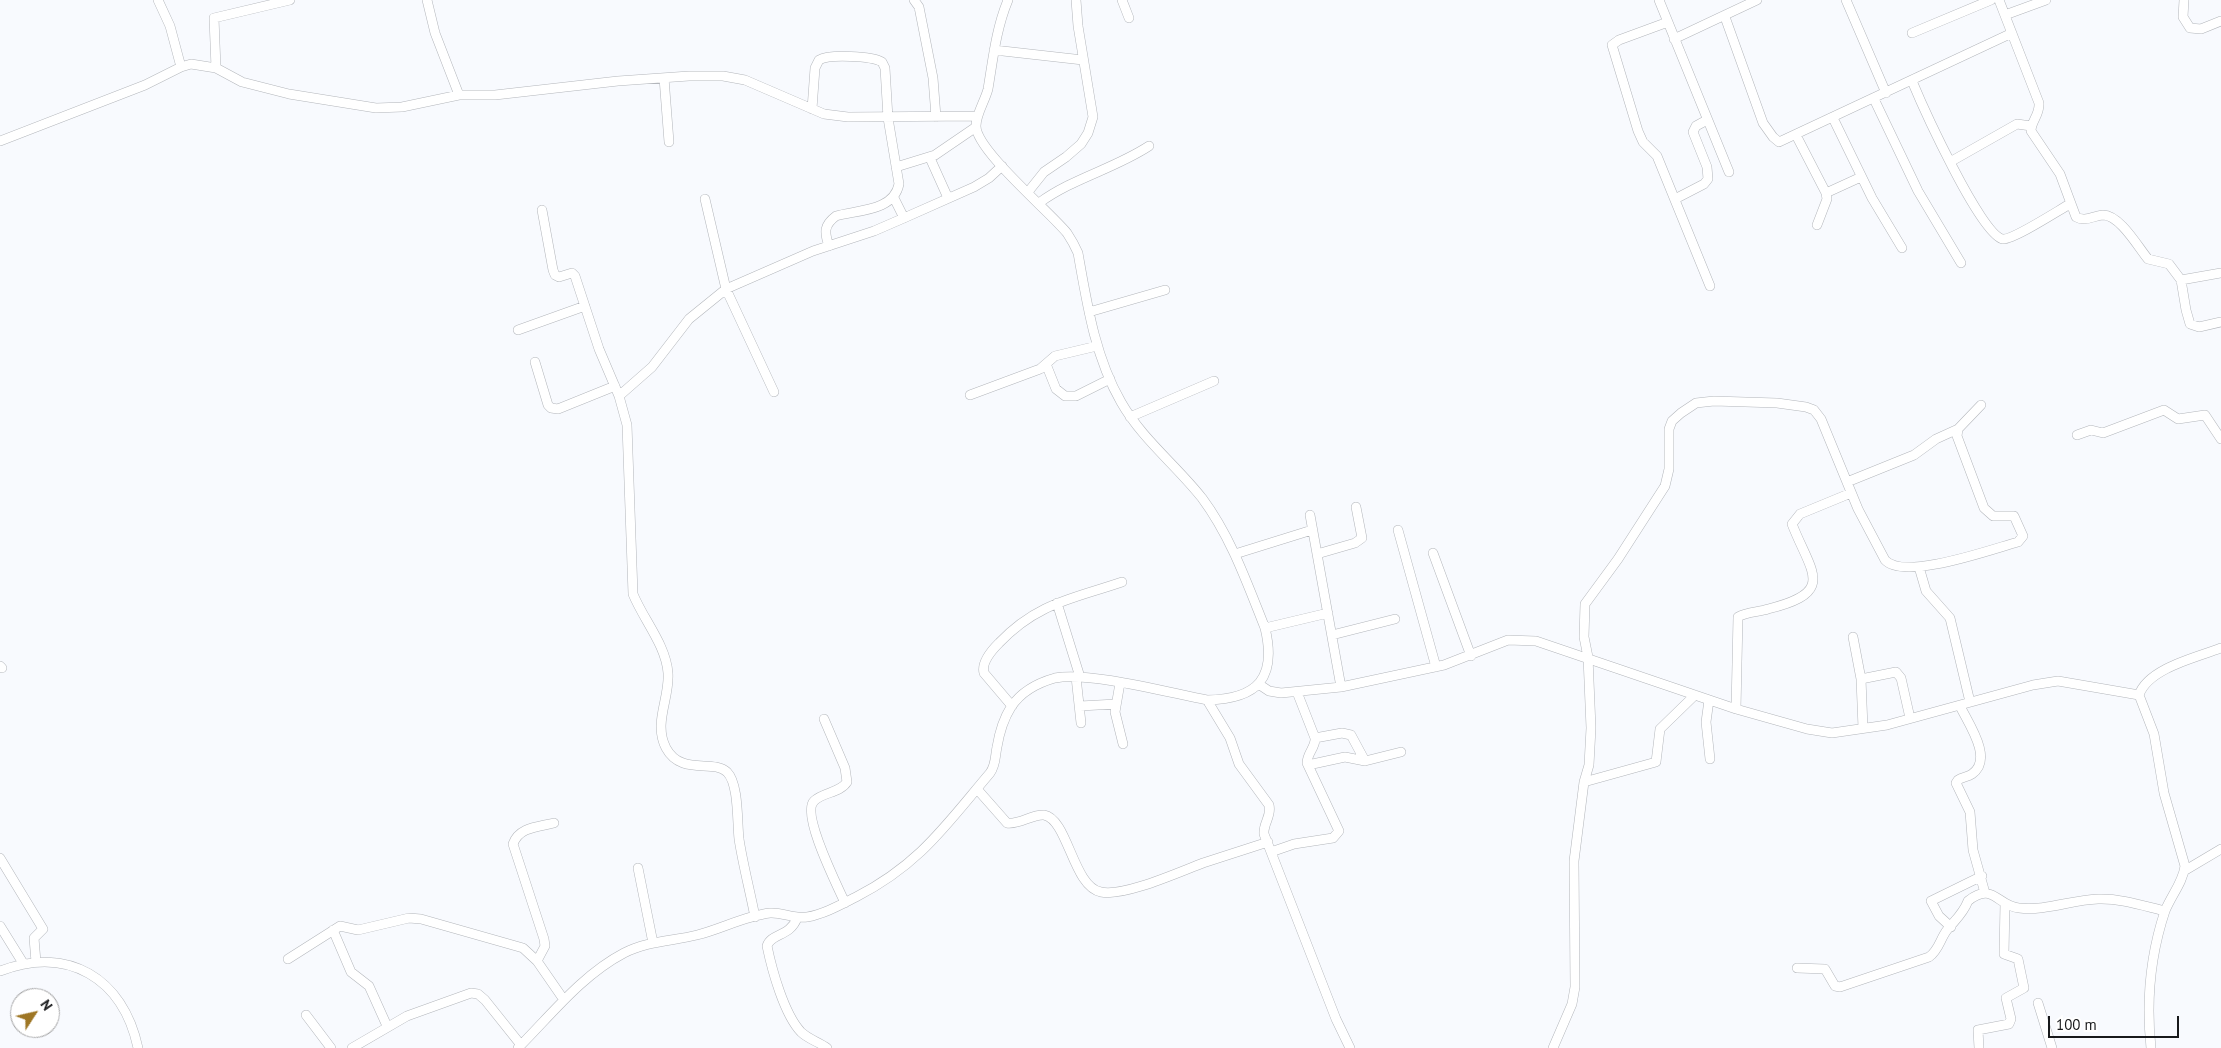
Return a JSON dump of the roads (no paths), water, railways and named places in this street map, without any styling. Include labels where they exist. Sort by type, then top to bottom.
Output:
[{"type":"street","points":[[158,0],[170,26],[181,67]]},
{"type":"street","points":[[216,68],[214,18],[290,0]]},
{"type":"street","points":[[428,0],[435,33],[459,95]]},
{"type":"street","points":[[914,0],[920,7],[933,78],[936,117]]},
{"type":"street","points":[[352,1048],[407,1016],[471,993],[478,994],[519,1046],[564,1000],[610,961],[626,952],[654,943],[696,936],[755,917],[777,913],[797,918],[821,913],[845,903],[890,878],[908,865],[933,842],[993,768],[997,747],[1012,706],[1026,691],[1054,678],[1078,677],[1120,683],[1207,700],[1238,697],[1260,685],[1268,669],[1268,642],[1265,628],[1235,554],[1215,517],[1201,497],[1130,417],[1110,379],[1097,346],[1088,312],[1078,253],[1068,234],[1002,166],[980,138],[976,127],[978,116],[988,91],[1000,21],[1008,0]]},
{"type":"street","points":[[1028,192],[1044,172],[1076,149],[1088,133],[1093,111],[1083,60],[1076,0]]},
{"type":"street","points":[[1122,0],[1129,18]]},
{"type":"street","points":[[1659,0],[1728,172]]},
{"type":"street","points":[[1674,39],[1725,17],[1757,0]]},
{"type":"street","points":[[1846,0],[1886,93]]},
{"type":"street","points":[[1912,33],[1991,0]]},
{"type":"street","points":[[1999,0],[2039,104],[2040,110],[2031,126],[2034,138],[2060,174],[2076,216],[2080,219],[2101,215],[2111,217],[2127,232],[2148,259],[2169,264],[2182,280],[2190,324],[2199,327],[2221,322]]},
{"type":"street","points":[[2005,15],[2046,0]]},
{"type":"street","points":[[2184,0],[2182,17],[2190,28],[2201,29],[2221,21]]},
{"type":"street","points":[[1725,17],[1763,123],[1779,142],[1796,136],[2012,33]]},
{"type":"street","points":[[1668,22],[1619,40],[1612,46],[1638,131],[1643,142],[1657,156],[1710,286]]},
{"type":"street","points":[[994,50],[1083,60]]},
{"type":"street","points":[[812,109],[815,68],[819,60],[830,56],[874,59],[882,62],[885,68],[888,118],[899,184],[894,198],[877,207],[843,214],[826,224],[825,229],[829,246]]},
{"type":"street","points":[[0,141],[145,85],[181,67],[197,64],[216,68],[242,82],[289,94],[376,108],[402,107],[459,95],[495,95],[664,78],[723,76],[745,80],[812,109],[848,117],[978,116]]},
{"type":"street","points":[[664,78],[669,142]]},
{"type":"street","points":[[1912,81],[1950,162],[1978,212],[1999,238],[2005,239],[2020,232],[2070,204]]},
{"type":"street","points":[[1874,98],[1918,191],[1961,263]]},
{"type":"street","points":[[1833,118],[1861,177],[1902,248]]},
{"type":"street","points":[[1674,199],[1704,184],[1708,179],[1707,167],[1693,132],[1696,126],[1707,120]]},
{"type":"street","points":[[1950,162],[2017,124],[2031,126]]},
{"type":"street","points":[[896,167],[930,158],[976,127]]},
{"type":"street","points":[[1796,136],[1826,193],[1827,199],[1816,225]]},
{"type":"street","points":[[1039,203],[1070,183],[1126,160],[1149,146]]},
{"type":"street","points":[[930,158],[948,198]]},
{"type":"street","points":[[619,396],[652,367],[689,319],[726,289],[805,254],[904,218],[989,178],[1002,166]]},
{"type":"street","points":[[1826,193],[1861,177]]},
{"type":"street","points":[[894,198],[904,218]]},
{"type":"street","points":[[705,200],[726,289],[774,392]]},
{"type":"street","points":[[542,210],[555,275],[559,277],[572,273],[575,276],[599,349],[619,396],[626,425],[633,594],[639,610],[661,649],[668,675],[660,732],[667,749],[675,758],[690,766],[720,768],[727,773],[732,781],[739,837],[755,917]]},
{"type":"street","points":[[2182,280],[2221,273]]},
{"type":"street","points":[[1088,312],[1165,290]]},
{"type":"street","points":[[518,330],[586,306]]},
{"type":"street","points":[[970,395],[1040,369],[1055,356],[1097,346]]},
{"type":"street","points":[[535,362],[548,405],[551,408],[558,409],[615,386]]},
{"type":"street","points":[[1046,364],[1056,389],[1065,396],[1076,396],[1110,379]]},
{"type":"street","points":[[1130,417],[1214,381]]},
{"type":"street","points":[[1553,1048],[1572,1004],[1575,987],[1574,861],[1584,782],[1589,765],[1591,728],[1584,656],[1585,604],[1618,559],[1665,486],[1669,469],[1668,429],[1672,421],[1696,403],[1714,401],[1776,403],[1806,407],[1814,410],[1821,420],[1851,493],[1885,560],[1890,566],[1897,568],[1919,567],[2018,542],[2023,536],[2014,516],[1993,516],[1984,508],[1958,436],[1958,429]]},
{"type":"street","points":[[1847,482],[1914,455],[1936,439],[1958,429],[1981,405]]},
{"type":"street","points":[[2077,435],[2091,430],[2103,433],[2164,410],[2178,418],[2205,415],[2221,440]]},
{"type":"street","points":[[1736,709],[1738,618],[1785,605],[1804,597],[1812,590],[1815,576],[1792,524],[1795,518],[1851,493]]},
{"type":"street","points":[[1317,554],[1354,543],[1362,538],[1356,507]]},
{"type":"street","points":[[1310,515],[1341,687]]},
{"type":"street","points":[[1235,554],[1312,530]]},
{"type":"street","points":[[1398,530],[1436,667]]},
{"type":"street","points":[[1433,553],[1471,656]]},
{"type":"street","points":[[1919,567],[1926,591],[1950,618],[1970,702]]},
{"type":"street","points":[[1012,706],[988,680],[983,668],[994,648],[1022,620],[1044,608],[1122,582]]},
{"type":"street","points":[[1057,603],[1078,677],[1080,722]]},
{"type":"street","points":[[1265,628],[1328,613]]},
{"type":"street","points":[[1332,635],[1395,619]]},
{"type":"street","points":[[1853,637],[1861,679],[1863,728]]},
{"type":"street","points":[[1260,685],[1269,691],[1281,693],[1341,687],[1436,667],[1471,656],[1508,640],[1520,640],[1536,641],[1572,652],[1736,709],[1832,733],[1910,718],[2033,685],[2058,681],[2140,694]]},
{"type":"street","points":[[2152,1048],[2149,985],[2151,967],[2165,911],[2184,871],[2184,858],[2160,776],[2154,734],[2140,694],[2147,682],[2173,665],[2221,648]]},
{"type":"street","points":[[1861,679],[1891,672],[1899,674],[1910,718]]},
{"type":"street","points":[[1120,683],[1116,704],[1116,719],[1123,744]]},
{"type":"street","points":[[1271,852],[1294,844],[1333,838],[1338,834],[1337,823],[1308,765],[1307,757],[1315,742],[1315,738],[1297,692]]},
{"type":"street","points":[[1584,782],[1656,762],[1660,729],[1695,695]]},
{"type":"street","points":[[1207,700],[1230,738],[1239,764],[1269,805],[1270,811],[1264,825],[1271,852],[1336,1020],[1350,1048]]},
{"type":"street","points":[[1709,700],[1706,722],[1710,759]]},
{"type":"street","points":[[1080,706],[1116,704]]},
{"type":"street","points":[[1960,706],[1981,752],[1977,770],[1956,783],[1970,812],[1973,850],[1982,876],[1985,893]]},
{"type":"street","points":[[824,719],[845,768],[847,782],[844,787],[815,799],[810,805],[810,812],[812,825],[845,903]]},
{"type":"street","points":[[1315,738],[1348,734],[1355,740],[1365,761]]},
{"type":"street","points":[[1308,765],[1346,757],[1365,761],[1401,752]]},
{"type":"street","points":[[977,788],[1007,824],[1041,815],[1049,818],[1066,842],[1080,872],[1090,886],[1100,892],[1114,892],[1148,883],[1268,842]]},
{"type":"street","points":[[537,960],[544,951],[544,939],[513,844],[517,835],[526,829],[554,823]]},
{"type":"street","points":[[2184,871],[2221,849]]},
{"type":"street","points":[[0,858],[44,929],[34,938],[36,962]]},
{"type":"street","points":[[638,868],[654,943]]},
{"type":"street","points":[[1950,927],[1939,916],[1931,901],[1982,876]]},
{"type":"street","points":[[1797,968],[1824,969],[1835,986],[1840,987],[1929,957],[1937,949],[1950,927],[1963,913],[1968,901],[1985,893],[1995,895],[2005,903],[2018,908],[2044,909],[2100,898],[2165,911]]},
{"type":"street","points":[[1979,1048],[1978,1030],[2009,1024],[2010,1019],[2006,998],[2024,988],[2018,959],[2005,956],[2005,903]]},
{"type":"street","points":[[288,960],[340,926],[358,930],[409,918],[421,919],[475,935],[511,943],[530,952],[564,1000]]},
{"type":"street","points":[[797,918],[788,931],[767,943],[769,956],[795,1024],[804,1035],[827,1048]]},
{"type":"street","points":[[0,926],[23,963]]},
{"type":"street","points":[[333,930],[351,972],[369,986],[387,1026]]},
{"type":"street","points":[[0,971],[23,963],[36,962],[68,965],[98,978],[122,1004],[134,1028],[138,1048]]},
{"type":"street","points":[[2038,1003],[2052,1048]]},
{"type":"street","points":[[306,1015],[331,1048]]}]
